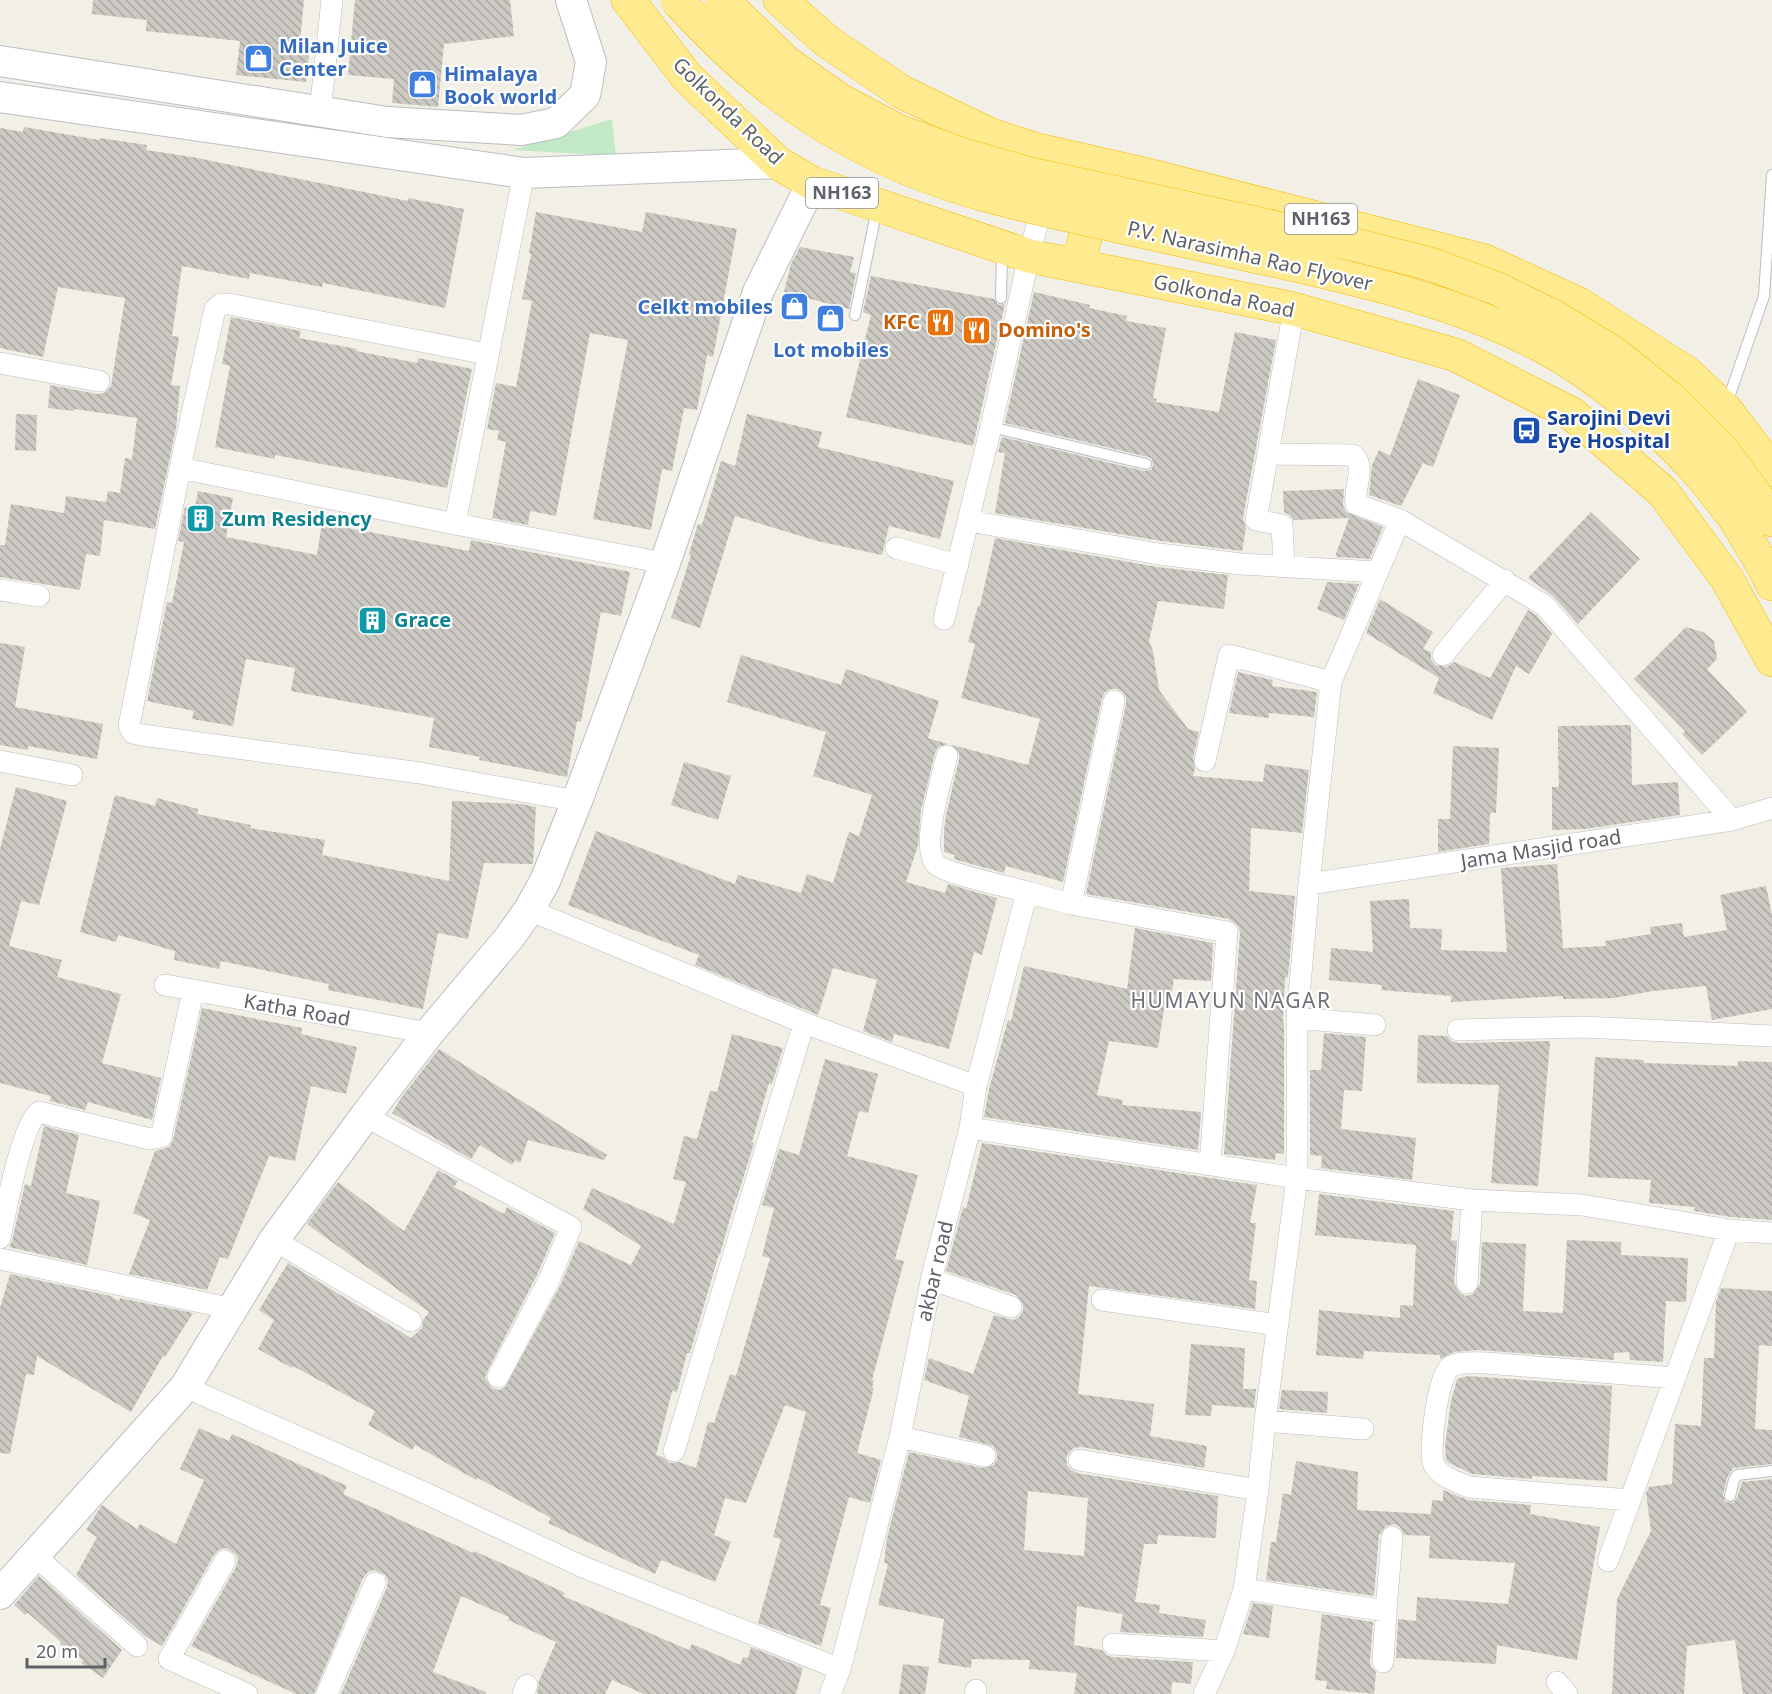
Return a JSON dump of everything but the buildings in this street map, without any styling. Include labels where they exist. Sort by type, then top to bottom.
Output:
[{"type":"highway","name":"Golkonda Road","points":[[628,0],[687,77],[778,163],[812,183],[1016,251],[1078,266],[1294,309],[1456,355],[1572,414],[1663,492],[1727,579],[1772,660]]},
{"type":"highway","name":"P.V. Narasimha Rao Flyover","points":[[677,0],[716,43],[767,87],[825,127],[884,158],[951,185],[1020,205],[1353,278],[1485,319],[1543,346],[1594,380],[1647,422],[1696,469],[1755,512]]},
{"type":"highway","name":"P.V. Narasimha Rao Flyover","points":[[722,0],[787,63],[840,100],[898,131],[961,154],[1027,173],[1360,246],[1430,264],[1498,289],[1555,317],[1604,347],[1670,398],[1723,451],[1755,512],[1772,584]]},
{"type":"highway","name":"NH163","points":[[780,0],[828,42],[902,92],[991,135],[1056,154],[1485,261],[1579,304],[1687,373],[1725,409],[1772,470]]},
{"type":"highway","points":[[1078,266],[1104,165]]},
{"type":"street","points":[[320,112],[332,0]]},
{"type":"street","points":[[0,61],[387,122],[521,130],[556,123],[585,95],[591,62],[570,0]]},
{"type":"street","points":[[0,97],[524,173],[778,163]]},
{"type":"street","points":[[944,619],[992,427],[1016,251],[1056,154]]},
{"type":"street","points":[[455,524],[524,173]]},
{"type":"street","points":[[0,1593],[185,1387],[274,1240],[429,1033],[509,938],[529,910],[545,881],[577,801],[665,563],[758,292],[812,183]]},
{"type":"street","points":[[487,354],[229,304],[221,304],[215,309],[180,468],[129,726],[133,732],[420,773],[577,801]]},
{"type":"street","points":[[1284,566],[1282,525],[1256,520],[1294,309]]},
{"type":"street","points":[[0,363],[99,381]]},
{"type":"street","points":[[1268,454],[1353,455],[1359,465],[1356,504],[1400,520],[1544,605],[1732,820]]},
{"type":"street","points":[[180,468],[455,524],[665,563]]},
{"type":"street","points":[[1204,1694],[1224,1651],[1244,1589],[1258,1490],[1297,1178],[1297,1018],[1331,682],[1400,520]]},
{"type":"street","points":[[969,521],[1159,554],[1241,564],[1377,572]]},
{"type":"street","points":[[896,548],[958,566]]},
{"type":"street","points":[[1443,655],[1505,580]]},
{"type":"street","points":[[0,590],[39,596]]},
{"type":"street","points":[[1205,762],[1229,655],[1331,682]]},
{"type":"street","points":[[1071,904],[1114,701]]},
{"type":"street","points":[[947,756],[930,836],[930,852],[936,864],[950,871],[1071,904],[1227,932],[1210,1165]]},
{"type":"street","points":[[0,761],[72,775]]},
{"type":"street","name":"Jama Masjid road","points":[[1309,884],[1732,820],[1772,808]]},
{"type":"street","name":"akbar road","points":[[830,1694],[840,1669],[900,1437],[931,1279],[969,1128],[976,1086],[1027,892]]},
{"type":"street","points":[[529,910],[804,1023],[976,1086]]},
{"type":"street","name":"Katha Road","points":[[165,986],[429,1033]]},
{"type":"street","points":[[0,1238],[7,1173],[32,1120],[39,1112],[150,1139],[161,1137],[193,991]]},
{"type":"street","points":[[1297,1018],[1375,1025]]},
{"type":"street","points":[[675,1451],[804,1023]]},
{"type":"street","points":[[1458,1030],[1583,1027],[1772,1036]]},
{"type":"street","points":[[365,1116],[571,1227],[550,1278],[498,1377]]},
{"type":"street","points":[[969,1128],[1297,1178],[1472,1200],[1582,1205],[1729,1230],[1772,1233]]},
{"type":"street","points":[[1467,1283],[1472,1200]]},
{"type":"street","points":[[1608,1561],[1729,1230]]},
{"type":"street","points":[[274,1240],[411,1321]]},
{"type":"street","points":[[0,1259],[232,1309]]},
{"type":"street","points":[[931,1279],[1011,1307]]},
{"type":"street","points":[[1102,1300],[1278,1325]]},
{"type":"street","points":[[1630,1500],[1469,1487],[1451,1480],[1434,1464],[1432,1454],[1438,1391],[1443,1374],[1450,1366],[1486,1363],[1676,1378]]},
{"type":"street","points":[[185,1387],[421,1491],[583,1567],[840,1669]]},
{"type":"street","points":[[1265,1421],[1363,1429]]},
{"type":"street","points":[[900,1437],[985,1456]]},
{"type":"street","points":[[1079,1460],[1258,1490]]},
{"type":"street","points":[[1383,1662],[1392,1537]]},
{"type":"street","points":[[34,1555],[137,1646]]},
{"type":"street","points":[[225,1561],[170,1659],[247,1694]]},
{"type":"street","points":[[327,1694],[375,1583]]},
{"type":"street","points":[[1244,1589],[1386,1611]]},
{"type":"street","points":[[1113,1644],[1224,1651]]},
{"type":"lane","points":[[1725,409],[1764,296],[1772,175]]},
{"type":"lane","points":[[855,315],[878,206]]},
{"type":"lane","points":[[1000,298],[1016,251]]},
{"type":"lane","points":[[992,427],[1146,464]]},
{"type":"lane","points":[[1730,1496],[1737,1475],[1772,1471]]},
{"type":"green space","points":[[612,119],[616,156],[512,150]]},
{"type":"place","name":"Milan Juice Center","points":[[258,58]]},
{"type":"place","name":"Himalaya Book world","points":[[423,85]]},
{"type":"place","name":"Celkt mobiles","points":[[794,307]]},
{"type":"place","name":"Lot mobiles","points":[[831,319]]},
{"type":"place","name":"KFC","points":[[941,322]]},
{"type":"place","name":"Domino's","points":[[977,330]]},
{"type":"place","name":"Sarojini Devi Eye Hospital","points":[[1526,430]]},
{"type":"place","name":"Zum Residency","points":[[201,519]]},
{"type":"place","name":"Grace","points":[[373,620]]},
{"type":"district","name":"HUMAYUN NAGAR","points":[[1231,1001]]}]
